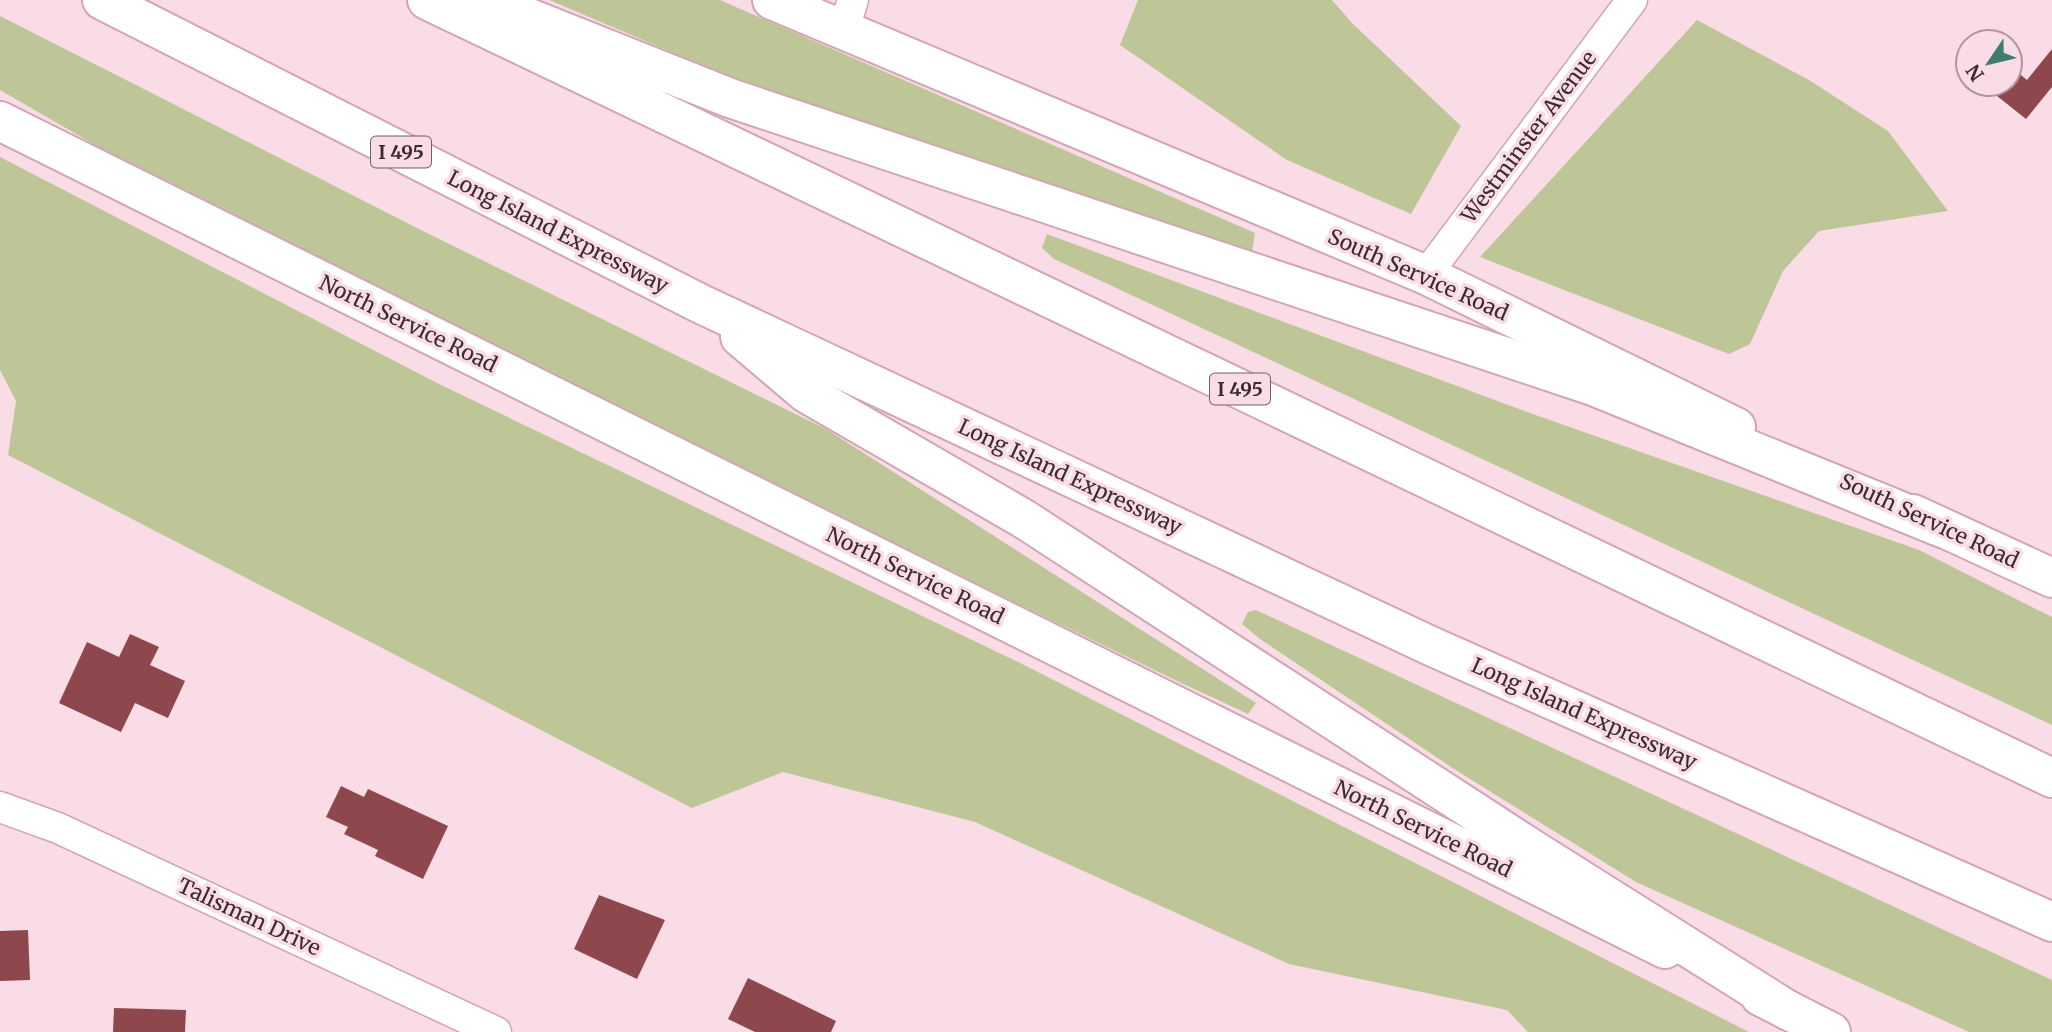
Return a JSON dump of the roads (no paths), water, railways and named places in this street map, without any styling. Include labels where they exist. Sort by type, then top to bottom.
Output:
[{"type":"main road","name":"Long Island Expressway","points":[[102,0],[701,304],[1433,647],[2052,922]]},
{"type":"main road","name":"I 495","points":[[427,0],[2052,778]]},
{"type":"main road","points":[[484,0],[730,98],[1592,386],[1942,528]]},
{"type":"main road","name":"South Service Road","points":[[772,0],[848,16],[1426,275],[1942,528],[2052,578]]},
{"type":"main road","name":"North Service Road","points":[[0,121],[1831,1032]]},
{"type":"main road","points":[[701,304],[806,393],[1024,519],[1498,827],[1788,1011]]},
{"type":"street","name":"Westminster Avenue","points":[[1426,275],[1632,0]]},
{"type":"street","name":"Talisman Drive","points":[[0,807],[58,828],[496,1032]]}]
